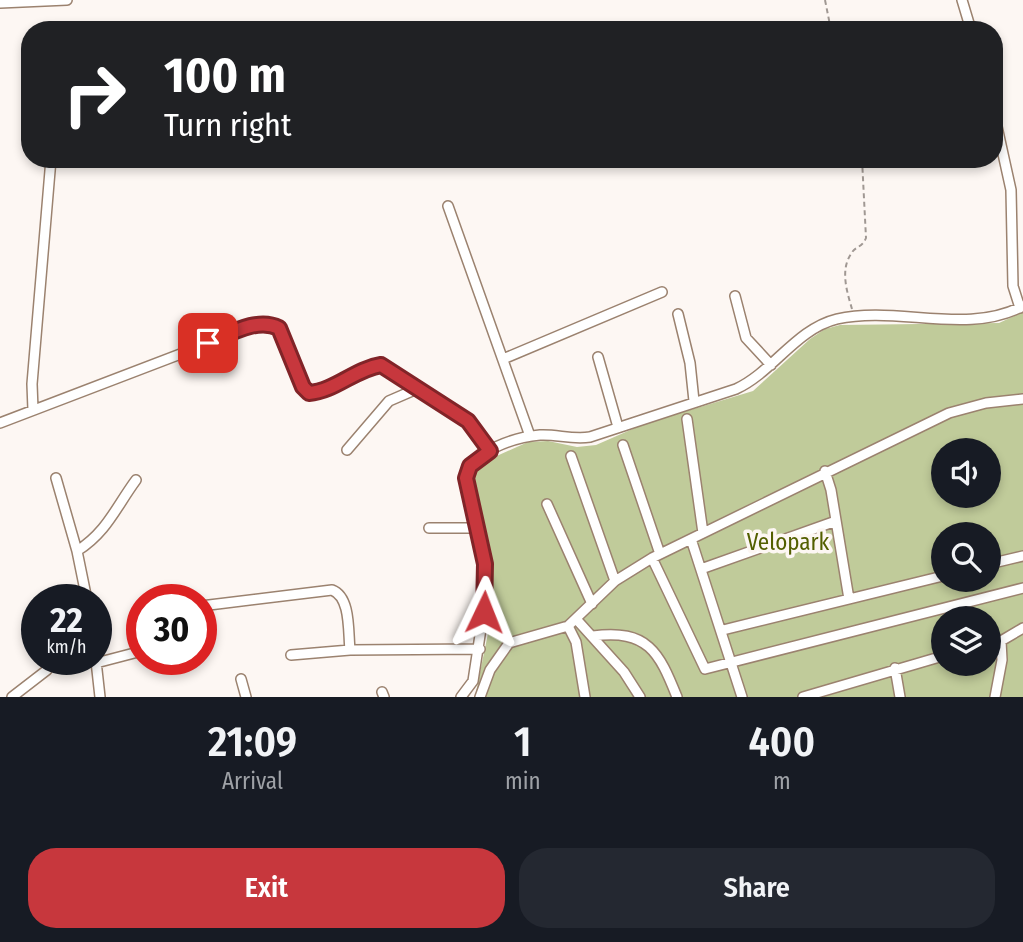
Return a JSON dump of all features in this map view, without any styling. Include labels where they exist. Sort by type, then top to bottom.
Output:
[{"type":"street","points":[[0,3],[67,0]]},
{"type":"street","points":[[962,0],[968,21]]},
{"type":"street","points":[[463,697],[473,681],[480,649],[486,581],[478,528],[467,485],[467,470],[474,461],[490,451],[530,436],[579,439],[745,385],[817,327],[854,317],[978,319],[1003,316],[1021,307],[1013,286],[1011,190],[1003,154]]},
{"type":"street","points":[[33,410],[32,384],[50,168]]},
{"type":"street","points":[[448,206],[530,436]]},
{"type":"street","points":[[503,359],[662,292]]},
{"type":"street","points":[[735,296],[746,338],[771,365]]},
{"type":"street","points":[[678,314],[690,363],[694,401]]},
{"type":"street","points":[[0,423],[259,324],[269,323],[279,328],[303,387],[309,393],[319,392],[369,366],[381,365],[468,421],[490,451]]},
{"type":"street","points":[[598,357],[618,427]]},
{"type":"street","points":[[347,450],[389,401],[419,388]]},
{"type":"street","points":[[480,697],[490,670],[509,643],[568,626],[615,581],[656,556],[825,471],[949,413],[986,403],[1023,399]]},
{"type":"street","points":[[687,419],[703,533]]},
{"type":"street","points":[[623,445],[656,556],[702,667],[709,669],[1023,588]]},
{"type":"street","points":[[571,456],[615,581]]},
{"type":"street","points":[[825,471],[849,599]]},
{"type":"street","points":[[56,478],[84,584]]},
{"type":"street","points":[[77,551],[103,532],[118,503],[136,480]]},
{"type":"street","points":[[547,504],[592,604]]},
{"type":"street","points":[[701,569],[836,521]]},
{"type":"street","points":[[429,528],[478,528]]},
{"type":"street","points":[[691,539],[723,630],[742,697]]},
{"type":"street","points":[[1001,561],[1023,556]]},
{"type":"street","points":[[723,630],[931,579]]},
{"type":"street","points":[[217,604],[332,590],[342,597],[345,604],[350,650]]},
{"type":"street","points":[[577,620],[593,636],[640,697]]},
{"type":"street","points":[[568,626],[576,642],[586,697]]},
{"type":"street","points":[[1001,664],[1001,641],[1023,628]]},
{"type":"street","points":[[593,636],[618,635],[654,650],[662,660],[677,697]]},
{"type":"street","points":[[291,655],[350,650],[480,649]]},
{"type":"street","points":[[803,697],[931,659]]},
{"type":"street","points":[[895,668],[900,697]]},
{"type":"street","points":[[12,697],[41,675]]},
{"type":"street","points":[[97,675],[100,697]]},
{"type":"street","points":[[993,696],[998,676]]},
{"type":"street","points":[[241,679],[246,697]]},
{"type":"path","points":[[825,0],[829,21]]},
{"type":"path","points":[[854,317],[845,276],[851,252],[864,244],[866,238],[862,168]]},
{"type":"green space","name":"Velopark","points":[[1023,312],[1023,697],[475,697],[493,609],[489,549],[473,486],[474,473],[481,463],[528,442],[548,441],[577,447],[596,445],[644,424],[753,391],[810,339],[825,329],[840,325],[999,323]]},
{"type":"route","points":[[208,343],[259,324],[269,323],[279,328],[303,387],[309,393],[319,392],[369,366],[381,365],[394,370],[468,421],[490,451],[474,461],[467,470],[466,478],[485,564],[484,612]]}]
